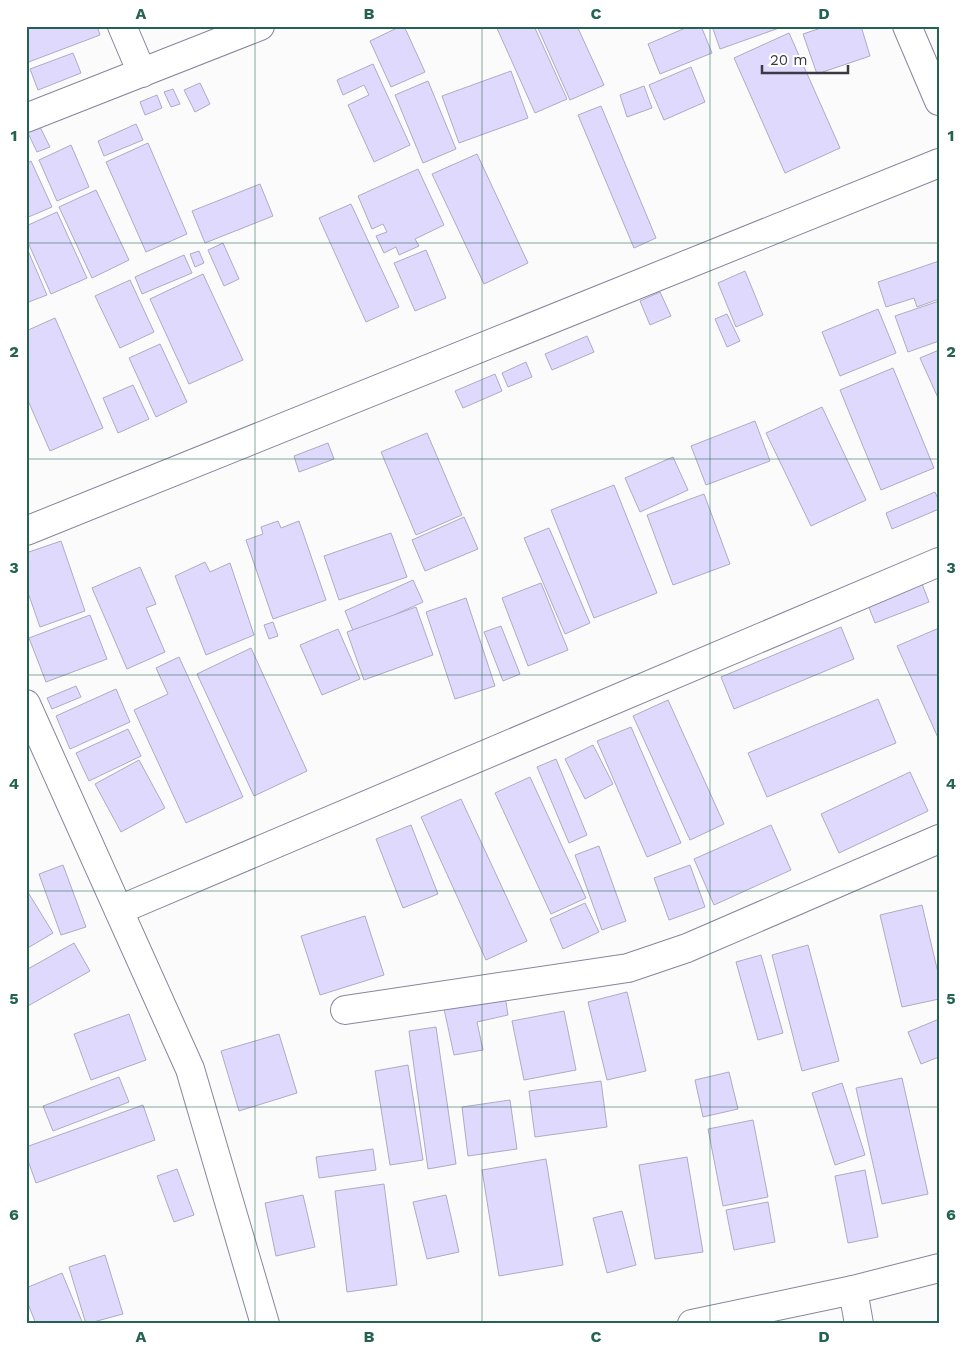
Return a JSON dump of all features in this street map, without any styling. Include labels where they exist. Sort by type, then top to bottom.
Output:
[{"type":"street","points":[[122,26],[142,73]]},
{"type":"street","points":[[26,118],[260,26]]},
{"type":"street","points":[[908,26],[939,101]]},
{"type":"street","points":[[26,531],[939,164]]},
{"type":"street","points":[[119,910],[939,562]]},
{"type":"street","points":[[26,704],[190,1069],[265,1324]]},
{"type":"street","points":[[345,1010],[628,968],[687,948],[939,839]]},
{"type":"street","points":[[692,1324],[853,1290],[939,1268]]},
{"type":"street","points":[[853,1290],[859,1324]]},
{"type":"building","points":[[26,26],[97,26],[100,35],[26,63]]},
{"type":"building","points":[[404,26],[425,72],[391,87],[370,41]]},
{"type":"building","points":[[496,26],[534,26],[567,99],[535,113]]},
{"type":"building","points":[[537,26],[577,26],[604,85],[570,100]]},
{"type":"building","points":[[690,26],[701,26],[712,53],[660,74],[648,44]]},
{"type":"building","points":[[712,26],[782,26],[782,27],[720,49]]},
{"type":"building","points":[[827,26],[861,26],[870,56],[817,74],[803,34]]},
{"type":"building","points":[[789,33],[840,148],[785,173],[734,58]]},
{"type":"building","points":[[73,53],[81,73],[38,90],[30,69]]},
{"type":"building","points":[[373,64],[410,145],[374,162],[348,105],[369,95],[364,85],[343,95],[337,80]]},
{"type":"building","points":[[691,67],[705,102],[664,120],[649,85]]},
{"type":"building","points":[[511,71],[528,118],[459,143],[442,96]]},
{"type":"building","points":[[428,81],[456,149],[423,163],[395,95]]},
{"type":"building","points":[[200,83],[210,104],[195,112],[184,90]]},
{"type":"building","points":[[644,86],[652,108],[627,117],[620,95]]},
{"type":"building","points":[[173,89],[180,104],[171,107],[164,92]]},
{"type":"building","points":[[157,95],[162,108],[145,115],[140,102]]},
{"type":"building","points":[[601,106],[656,238],[634,248],[578,115]]},
{"type":"building","points":[[136,124],[143,140],[104,156],[98,141]]},
{"type":"building","points":[[39,125],[50,147],[37,152],[27,131]]},
{"type":"building","points":[[148,143],[187,234],[146,252],[106,162]]},
{"type":"building","points":[[71,145],[89,187],[57,201],[39,160]]},
{"type":"building","points":[[477,154],[528,263],[484,284],[432,174]]},
{"type":"building","points":[[31,161],[52,207],[26,218],[26,164]]},
{"type":"building","points":[[418,169],[444,225],[415,239],[419,246],[399,255],[396,247],[384,253],[376,236],[387,232],[383,224],[372,229],[358,196]]},
{"type":"building","points":[[260,184],[273,216],[205,243],[192,211]]},
{"type":"building","points":[[96,190],[129,260],[92,278],[59,207]]},
{"type":"building","points":[[351,204],[399,307],[366,322],[319,218]]},
{"type":"building","points":[[57,212],[87,278],[51,294],[26,238],[26,226]]},
{"type":"building","points":[[223,243],[239,279],[224,286],[208,250]]},
{"type":"building","points":[[26,246],[47,295],[26,303]]},
{"type":"building","points":[[426,250],[446,298],[415,311],[394,263]]},
{"type":"building","points":[[199,251],[204,263],[195,267],[190,254]]},
{"type":"building","points":[[184,255],[192,273],[142,294],[135,277]]},
{"type":"building","points":[[939,261],[939,299],[917,307],[914,298],[886,307],[878,282]]},
{"type":"building","points":[[745,271],[763,315],[736,327],[718,283]]},
{"type":"building","points":[[203,274],[243,360],[189,384],[150,299]]},
{"type":"building","points":[[130,280],[154,332],[120,348],[95,296]]},
{"type":"building","points":[[660,292],[671,316],[650,325],[640,301]]},
{"type":"building","points":[[939,301],[939,341],[908,352],[895,316]]},
{"type":"building","points":[[878,309],[896,353],[840,376],[822,332]]},
{"type":"building","points":[[727,314],[740,341],[727,347],[715,319]]},
{"type":"building","points":[[55,318],[103,428],[50,451],[26,396],[26,331]]},
{"type":"building","points":[[587,336],[594,352],[552,370],[545,354]]},
{"type":"building","points":[[160,344],[187,402],[156,417],[129,358]]},
{"type":"building","points":[[939,350],[939,400],[920,358]]},
{"type":"building","points":[[526,362],[532,377],[508,387],[502,373]]},
{"type":"building","points":[[893,368],[934,468],[881,490],[840,390]]},
{"type":"building","points":[[495,374],[502,391],[463,408],[455,391]]},
{"type":"building","points":[[133,385],[149,419],[118,433],[103,398]]},
{"type":"building","points":[[822,407],[866,500],[811,526],[766,433]]},
{"type":"building","points":[[755,421],[770,461],[706,485],[691,446]]},
{"type":"building","points":[[427,433],[462,515],[416,535],[381,452]]},
{"type":"building","points":[[328,443],[334,459],[299,472],[294,456]]},
{"type":"building","points":[[673,457],[688,490],[640,512],[625,478]]},
{"type":"building","points":[[614,485],[657,593],[594,618],[551,510]]},
{"type":"building","points":[[935,492],[939,501],[939,509],[892,529],[886,513]]},
{"type":"building","points":[[704,494],[730,564],[673,585],[647,515]]},
{"type":"building","points":[[464,517],[478,549],[425,571],[412,540]]},
{"type":"building","points":[[278,521],[281,528],[299,521],[326,600],[273,619],[246,540],[263,534],[261,527]]},
{"type":"building","points":[[549,528],[590,623],[565,634],[524,538]]},
{"type":"building","points":[[391,533],[407,577],[339,600],[324,556]]},
{"type":"building","points":[[61,541],[85,611],[40,627],[26,587],[26,553]]},
{"type":"building","points":[[205,562],[210,572],[230,563],[254,635],[206,655],[175,576]]},
{"type":"building","points":[[140,567],[156,604],[146,608],[165,652],[127,669],[92,588]]},
{"type":"building","points":[[413,580],[423,602],[354,633],[345,611]]},
{"type":"building","points":[[541,583],[568,650],[528,666],[502,598]]},
{"type":"building","points":[[922,584],[929,602],[875,623],[868,605]]},
{"type":"building","points":[[466,598],[495,686],[455,699],[426,612]]},
{"type":"building","points":[[416,607],[433,655],[364,680],[347,632]]},
{"type":"building","points":[[90,615],[107,659],[46,682],[29,638]]},
{"type":"building","points":[[273,622],[278,636],[269,639],[264,625]]},
{"type":"building","points":[[501,626],[520,674],[503,681],[484,632]]},
{"type":"building","points":[[841,627],[854,659],[734,709],[721,677]]},
{"type":"building","points":[[939,628],[939,740],[897,646]]},
{"type":"building","points":[[338,629],[360,679],[322,695],[300,645]]},
{"type":"building","points":[[251,648],[307,771],[254,796],[197,674]]},
{"type":"building","points":[[179,657],[243,797],[186,823],[134,710],[168,694],[156,668]]},
{"type":"building","points":[[76,686],[81,697],[52,709],[47,698]]},
{"type":"building","points":[[116,689],[130,722],[70,749],[56,716]]},
{"type":"building","points":[[878,699],[896,743],[767,797],[748,753]]},
{"type":"building","points":[[668,700],[724,824],[690,840],[633,716]]},
{"type":"building","points":[[631,727],[681,843],[647,857],[597,741]]},
{"type":"building","points":[[128,729],[141,756],[89,781],[76,753]]},
{"type":"building","points":[[593,745],[613,784],[585,799],[565,759]]},
{"type":"building","points":[[556,759],[587,835],[569,843],[537,767]]},
{"type":"building","points":[[139,760],[165,808],[121,832],[95,784]]},
{"type":"building","points":[[910,772],[928,811],[839,853],[821,814]]},
{"type":"building","points":[[530,777],[586,898],[551,914],[495,793]]},
{"type":"building","points":[[461,799],[527,941],[486,960],[421,817]]},
{"type":"building","points":[[411,825],[438,894],[403,908],[376,839]]},
{"type":"building","points":[[771,825],[791,870],[714,905],[694,859]]},
{"type":"building","points":[[599,846],[626,921],[602,930],[575,855]]},
{"type":"building","points":[[63,865],[86,927],[61,935],[39,874]]},
{"type":"building","points":[[690,865],[705,907],[669,920],[654,878]]},
{"type":"building","points":[[26,889],[53,933],[26,949]]},
{"type":"building","points":[[585,903],[599,932],[563,949],[550,919]]},
{"type":"building","points":[[922,905],[939,977],[939,999],[902,1007],[880,915]]},
{"type":"building","points":[[365,916],[384,975],[320,995],[301,936]]},
{"type":"building","points":[[74,943],[90,971],[26,1007],[26,970]]},
{"type":"building","points":[[808,945],[839,1061],[802,1071],[772,955]]},
{"type":"building","points":[[761,955],[783,1033],[758,1040],[736,962]]},
{"type":"building","points":[[627,992],[646,1071],[607,1080],[588,1002]]},
{"type":"building","points":[[505,996],[508,1015],[477,1022],[483,1050],[454,1055],[444,1009]]},
{"type":"building","points":[[564,1011],[576,1070],[524,1080],[512,1021]]},
{"type":"building","points":[[129,1014],[146,1060],[91,1080],[74,1034]]},
{"type":"building","points":[[939,1019],[939,1057],[921,1064],[908,1032]]},
{"type":"building","points":[[436,1027],[456,1164],[428,1169],[409,1031]]},
{"type":"building","points":[[279,1034],[297,1093],[239,1111],[221,1051]]},
{"type":"building","points":[[408,1065],[423,1160],[390,1165],[375,1071]]},
{"type":"building","points":[[729,1072],[738,1109],[703,1117],[695,1080]]},
{"type":"building","points":[[119,1077],[129,1102],[53,1131],[43,1106]]},
{"type":"building","points":[[902,1078],[928,1194],[882,1204],[856,1088]]},
{"type":"building","points":[[601,1081],[607,1127],[535,1137],[529,1091]]},
{"type":"building","points":[[842,1083],[865,1155],[835,1165],[812,1093]]},
{"type":"building","points":[[510,1100],[517,1149],[468,1156],[462,1107]]},
{"type":"building","points":[[143,1105],[155,1140],[36,1183],[26,1155],[26,1147]]},
{"type":"building","points":[[753,1120],[768,1197],[723,1206],[708,1129]]},
{"type":"building","points":[[373,1149],[376,1170],[319,1178],[316,1157]]},
{"type":"building","points":[[687,1157],[703,1252],[655,1259],[639,1165]]},
{"type":"building","points":[[546,1159],[563,1265],[499,1276],[482,1170]]},
{"type":"building","points":[[177,1169],[194,1215],[174,1222],[157,1176]]},
{"type":"building","points":[[865,1170],[878,1237],[848,1243],[835,1176]]},
{"type":"building","points":[[384,1184],[397,1285],[347,1292],[335,1191]]},
{"type":"building","points":[[303,1195],[315,1247],[276,1256],[265,1203]]},
{"type":"building","points":[[446,1195],[459,1252],[427,1259],[413,1202]]},
{"type":"building","points":[[768,1202],[775,1242],[734,1250],[726,1210]]},
{"type":"building","points":[[622,1211],[636,1265],[607,1273],[593,1218]]},
{"type":"building","points":[[105,1255],[123,1314],[86,1324],[69,1267]]},
{"type":"building","points":[[62,1273],[83,1324],[36,1324],[26,1299],[26,1288]]}]
